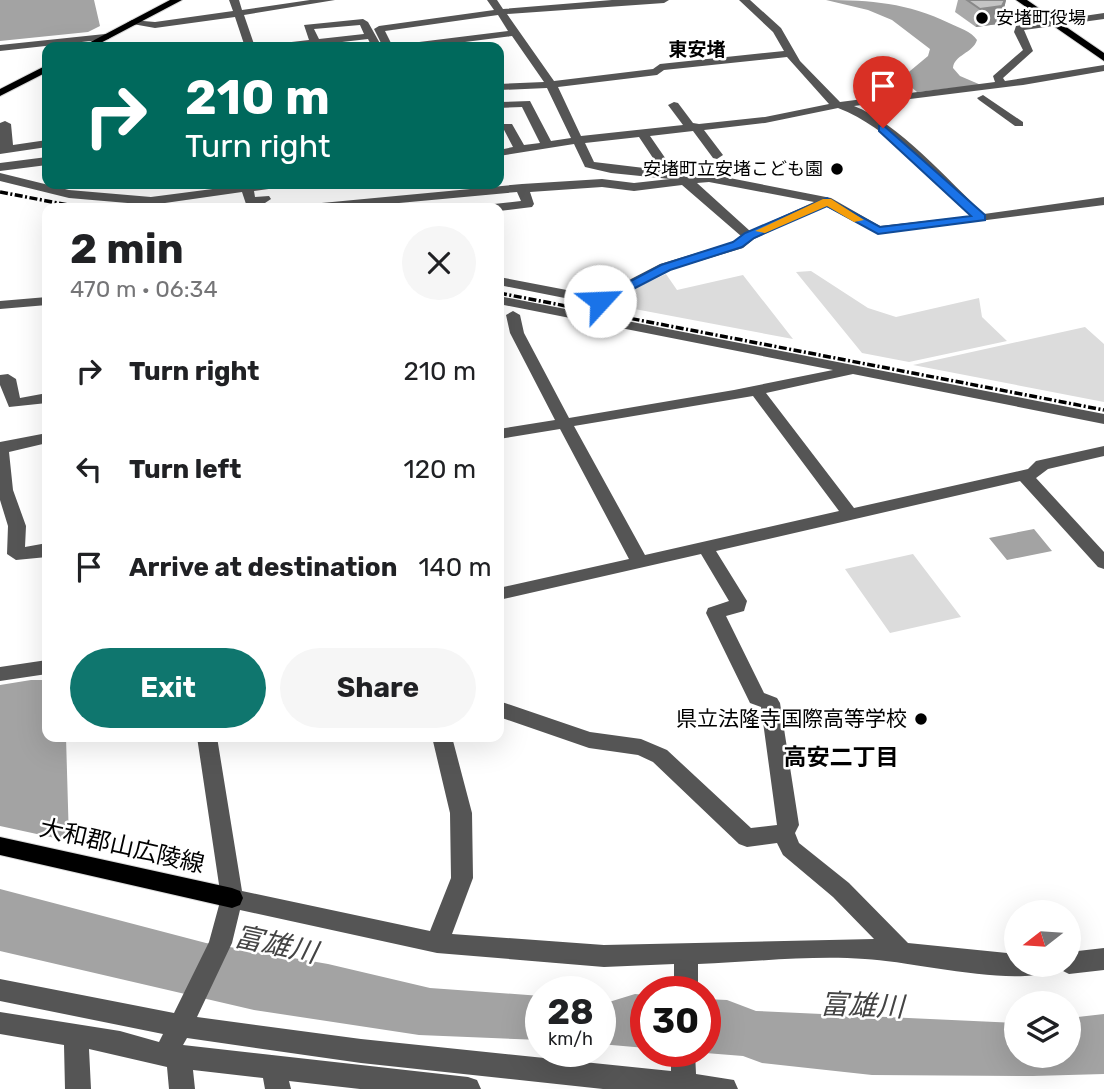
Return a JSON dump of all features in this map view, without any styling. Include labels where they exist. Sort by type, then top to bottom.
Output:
[{"type":"main road","points":[[96,42],[177,0]]},
{"type":"main road","points":[[1021,0],[1104,58]]},
{"type":"main road","points":[[0,93],[42,71]]},
{"type":"main road","name":"大和郡山広陵線","points":[[0,846],[232,898]]},
{"type":"street","points":[[234,0],[248,42]]},
{"type":"street","points":[[132,23],[155,25],[330,0]]},
{"type":"street","points":[[492,0],[551,85],[589,164],[681,180],[706,197],[732,225],[750,236]]},
{"type":"street","points":[[386,42],[379,29],[415,22],[501,12],[542,3],[664,0]]},
{"type":"street","points":[[744,0],[776,30],[789,54],[839,105],[861,114],[897,139],[981,218]]},
{"type":"street","points":[[476,15],[490,36]]},
{"type":"street","points":[[1001,83],[997,78],[1028,51],[1019,32],[1020,28],[1104,16]]},
{"type":"street","points":[[443,18],[456,40]]},
{"type":"street","points":[[315,42],[308,27],[363,22],[374,42]]},
{"type":"street","points":[[415,22],[427,42]]},
{"type":"street","points":[[442,42],[516,33]]},
{"type":"street","points":[[342,42],[371,36]]},
{"type":"street","points":[[57,42],[105,37]]},
{"type":"street","points":[[0,48],[42,44]]},
{"type":"street","points":[[504,87],[551,85],[657,72],[660,67],[789,54]]},
{"type":"street","points":[[504,152],[642,132],[779,118],[839,105],[1023,82],[1104,68]]},
{"type":"street","points":[[907,96],[939,104],[994,96],[1023,82]]},
{"type":"street","points":[[984,98],[1019,124]]},
{"type":"street","points":[[504,105],[526,103],[548,146]]},
{"type":"street","points":[[674,105],[717,155]]},
{"type":"street","points":[[5,124],[4,149],[42,145]]},
{"type":"street","points":[[508,126],[520,150]]},
{"type":"street","points":[[642,132],[666,168],[692,171],[706,178]]},
{"type":"street","points":[[0,167],[42,162]]},
{"type":"street","points":[[595,167],[602,183]]},
{"type":"street","points":[[0,177],[42,185]]},
{"type":"street","points":[[504,188],[602,183],[634,187],[706,178],[827,201],[878,230],[1104,201]]},
{"type":"street","points":[[504,207],[528,204],[522,188]]},
{"type":"street","points":[[66,189],[135,203]]},
{"type":"street","points":[[116,198],[117,189]]},
{"type":"street","points":[[145,203],[240,189]]},
{"type":"street","points":[[247,189],[250,201],[264,199]]},
{"type":"street","points":[[397,189],[400,200]]},
{"type":"street","points":[[330,203],[349,198],[400,200],[460,189]]},
{"type":"street","points":[[504,283],[600,301],[665,267],[731,247],[827,201]]},
{"type":"street","points":[[0,305],[42,301]]},
{"type":"street","points":[[504,301],[1104,419]]},
{"type":"street","points":[[534,307],[506,316],[639,561]]},
{"type":"street","points":[[504,433],[860,371]]},
{"type":"street","points":[[0,380],[8,379],[14,404],[42,399]]},
{"type":"street","points":[[756,390],[850,514]]},
{"type":"street","points":[[42,439],[0,448],[5,490],[17,526],[16,554],[42,550]]},
{"type":"street","points":[[504,593],[1033,473],[1042,465],[1104,450]]},
{"type":"street","points":[[1024,475],[1104,563]]},
{"type":"street","points":[[705,547],[738,601],[737,606],[715,613],[757,698],[769,703],[788,825],[784,833]]},
{"type":"street","points":[[0,674],[42,668]]},
{"type":"street","points":[[504,711],[589,740],[641,747],[660,756],[747,838],[784,833]]},
{"type":"street","points":[[182,1089],[173,1056],[183,1020],[220,943],[232,898],[208,742]]},
{"type":"street","points":[[437,943],[462,877],[461,813],[443,742]]},
{"type":"street","points":[[784,833],[791,849],[841,890],[901,951]]},
{"type":"street","points":[[232,898],[437,943],[687,961],[864,948],[1004,964]]},
{"type":"street","points":[[1082,962],[1104,959]]},
{"type":"street","points":[[687,961],[687,976]]},
{"type":"street","points":[[0,990],[183,1020],[469,1081]]},
{"type":"street","points":[[0,1023],[76,1038],[120,1043],[148,1053],[276,1078],[683,1084],[725,1089]]},
{"type":"street","points":[[76,1038],[78,1089]]},
{"type":"shaded area","points":[[0,0],[94,0],[100,26],[88,32],[0,41]]},
{"type":"shaded area","points":[[826,0],[873,2],[904,7],[934,16],[968,32],[977,40],[972,48],[957,60],[953,68],[960,76],[981,85],[917,92],[904,81],[904,76],[928,56],[930,49],[892,20],[868,10]]},
{"type":"shaded area","points":[[811,271],[868,308],[896,317],[979,298],[982,317],[1007,341],[909,362],[862,353],[796,272]]},
{"type":"shaded area","points":[[666,274],[677,290],[743,275],[793,339],[603,303]]},
{"type":"shaded area","points":[[1085,327],[1104,344],[1104,402],[913,365]]},
{"type":"shaded area","points":[[1034,529],[1052,551],[1007,560],[989,538]]},
{"type":"shaded area","points":[[913,554],[961,617],[890,633],[845,569]]},
{"type":"shaded area","points":[[42,680],[42,742],[66,742],[69,841],[0,826],[0,685]]},
{"type":"shaded area","points":[[0,889],[206,943],[328,964],[430,988],[525,995],[525,1039],[419,1035],[254,1010],[0,951]]},
{"type":"shaded area","points":[[630,996],[630,1047],[616,1045],[616,1000]]},
{"type":"shaded area","points":[[721,1000],[756,1011],[1004,1022],[1004,1068],[1081,1068],[1081,1017],[1104,1014],[1104,1074],[872,1075],[762,1063],[743,1056],[721,1054]]},
{"type":"building","points":[[967,0],[1005,0],[1002,6],[980,9]]},
{"type":"railway","points":[[0,192],[58,203]]},
{"type":"railway","points":[[504,294],[1104,410]]},
{"type":"slow traffic","points":[[761,231],[827,201],[858,220]]},
{"type":"place","name":"安堵町役場","points":[[982,18]]},
{"type":"place","name":"安堵町立安堵こども園","points":[[837,169]]},
{"type":"place","name":"県立法隆寺国際高等学校","points":[[921,719]]},
{"type":"district","name":"東安堵","points":[[697,49]]},
{"type":"district","name":"高安二丁目","points":[[841,757]]},
{"type":"route","points":[[600,301],[649,278],[665,267],[738,245],[750,236],[827,201],[870,228],[878,230],[981,218],[883,128]]},
{"type":"water label","name":"富雄川","points":[[276,944]]},
{"type":"water label","name":"富雄川","points":[[862,1005]]}]
